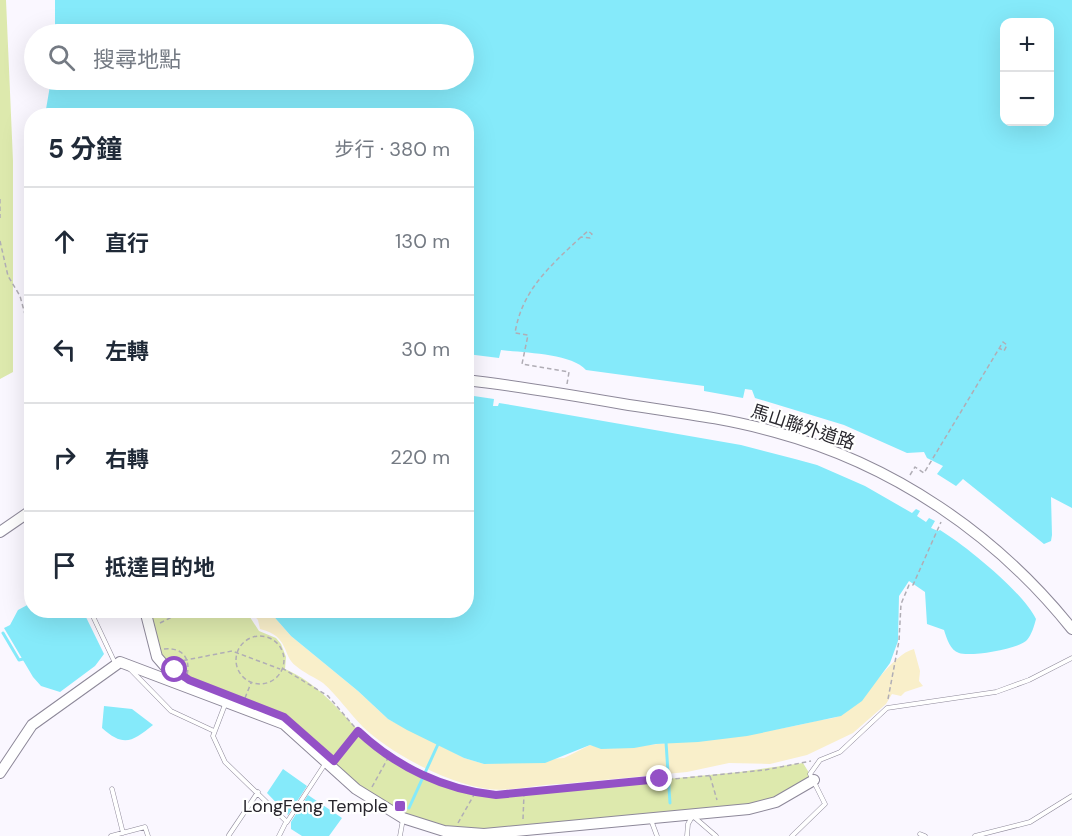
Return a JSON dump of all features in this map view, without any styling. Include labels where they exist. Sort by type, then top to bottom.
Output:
[{"type":"street","name":"馬山聯外道路","points":[[474,381],[758,428],[849,458],[919,493],[968,525],[1010,562],[1072,629]]},
{"type":"street","points":[[0,532],[24,516]]},
{"type":"street","points":[[147,618],[157,657],[166,670],[226,702],[284,724],[366,796],[403,818],[458,833],[695,815],[763,806],[814,780]]},
{"type":"street","points":[[0,773],[32,724],[115,664],[185,680]]},
{"type":"lane","points":[[94,618],[115,664]]},
{"type":"lane","points":[[792,836],[825,804],[810,774],[820,760],[840,752],[887,708],[996,692],[1029,680],[1072,658]]},
{"type":"lane","points":[[127,665],[135,678],[171,711],[214,731]]},
{"type":"lane","points":[[226,702],[214,731],[214,741],[225,762],[286,822]]},
{"type":"lane","points":[[278,836],[330,762]]},
{"type":"lane","points":[[112,789],[123,832]]},
{"type":"lane","points":[[229,835],[258,792]]},
{"type":"lane","points":[[975,836],[1030,822],[1072,796]]},
{"type":"lane","points":[[687,836],[688,824],[695,815],[716,836]]},
{"type":"lane","points":[[400,836],[403,818]]},
{"type":"lane","points":[[648,818],[652,820],[657,836]]},
{"type":"lane","points":[[111,836],[145,827],[148,836]]},
{"type":"path","points":[[0,199],[0,218]]},
{"type":"path","points":[[523,361],[528,336],[515,333],[525,297],[536,281],[581,237],[531,289],[522,306],[515,333],[528,335],[522,364],[569,372],[566,389]]},
{"type":"path","points":[[0,241],[8,276],[20,296],[24,311]]},
{"type":"path","points":[[907,480],[915,467],[924,473],[999,348],[1003,342],[1007,345],[1004,351],[999,348]]},
{"type":"path","points":[[887,708],[899,641],[903,596],[909,585],[913,585],[943,519]]},
{"type":"path","points":[[153,624],[166,621],[168,618]]},
{"type":"path","points":[[256,636],[271,638],[282,650],[282,669],[268,682],[251,682],[240,673],[237,666],[237,653],[248,638],[256,636]]},
{"type":"path","points":[[163,655],[160,649],[175,649],[187,660]]},
{"type":"path","points":[[169,664],[232,651],[282,669],[327,696],[358,731],[389,757],[436,780],[475,792],[496,795],[524,793],[710,775],[803,763]]},
{"type":"path","points":[[185,680],[187,660]]},
{"type":"path","points":[[248,703],[243,701],[251,682]]},
{"type":"path","points":[[330,762],[358,731]]},
{"type":"path","points":[[366,787],[370,790],[389,757]]},
{"type":"path","points":[[710,775],[719,805]]},
{"type":"path","points":[[457,826],[475,792]]},
{"type":"path","points":[[521,830],[524,793]]},
{"type":"green space","points":[[0,0],[6,0],[13,161],[13,372],[0,379]]},
{"type":"green space","points":[[147,618],[251,618],[259,631],[276,638],[281,644],[286,657],[285,669],[316,688],[374,745],[409,769],[449,786],[469,791],[510,794],[740,772],[803,763],[811,776],[776,802],[468,834],[393,813],[284,724],[184,685],[166,670]]},
{"type":"sand","points":[[256,618],[275,618],[291,636],[388,719],[464,758],[484,764],[564,758],[590,745],[616,748],[718,738],[833,718],[851,707],[897,659],[914,649],[920,671],[919,681],[923,686],[905,692],[901,696],[892,694],[886,704],[853,733],[807,755],[770,764],[729,763],[687,772],[497,790],[456,781],[421,766],[389,747],[363,727],[323,683],[302,671],[292,662],[281,641],[270,632],[260,629]]},
{"type":"water","points":[[55,0],[1072,0],[1072,508],[1051,497],[1051,541],[1044,544],[963,479],[956,486],[937,474],[943,466],[927,458],[924,452],[907,453],[844,425],[755,398],[752,390],[745,389],[743,398],[704,391],[704,386],[586,370],[569,360],[534,353],[501,350],[499,358],[474,355],[474,108],[46,108],[49,90],[474,90],[474,24],[55,24]]},
{"type":"water","points":[[474,396],[494,399],[493,406],[498,406],[499,403],[741,445],[817,465],[865,486],[912,513],[916,509],[920,511],[917,516],[926,522],[929,518],[935,521],[931,528],[940,530],[993,570],[1019,596],[1036,619],[1032,633],[1022,643],[994,651],[959,653],[951,647],[944,630],[927,624],[925,592],[909,581],[899,596],[898,641],[890,663],[862,701],[841,716],[747,736],[698,742],[601,749],[590,745],[545,763],[484,764],[464,758],[407,730],[388,719],[291,636],[275,618],[474,618]]},
{"type":"water","points":[[24,607],[24,618],[86,618],[104,654],[95,666],[60,692],[41,686],[33,677],[4,628],[10,625],[18,610]]},
{"type":"water","points":[[104,706],[132,709],[153,725],[134,738],[123,740],[116,738],[102,728]]},
{"type":"water","points":[[283,769],[307,786],[288,815],[267,793]]},
{"type":"water","points":[[308,795],[342,818],[329,836],[302,836],[291,829],[291,822]]},
{"type":"waterway","points":[[3,633],[19,660],[27,658]]},
{"type":"waterway","points":[[409,808],[439,742]]},
{"type":"waterway","points":[[666,742],[670,803]]},
{"type":"place","name":"LongFeng Temple","points":[[400,806]]},
{"type":"route","points":[[175,670],[189,680],[284,717],[334,761],[358,731],[385,754],[401,764],[444,784],[470,791],[496,795],[660,779]]}]
